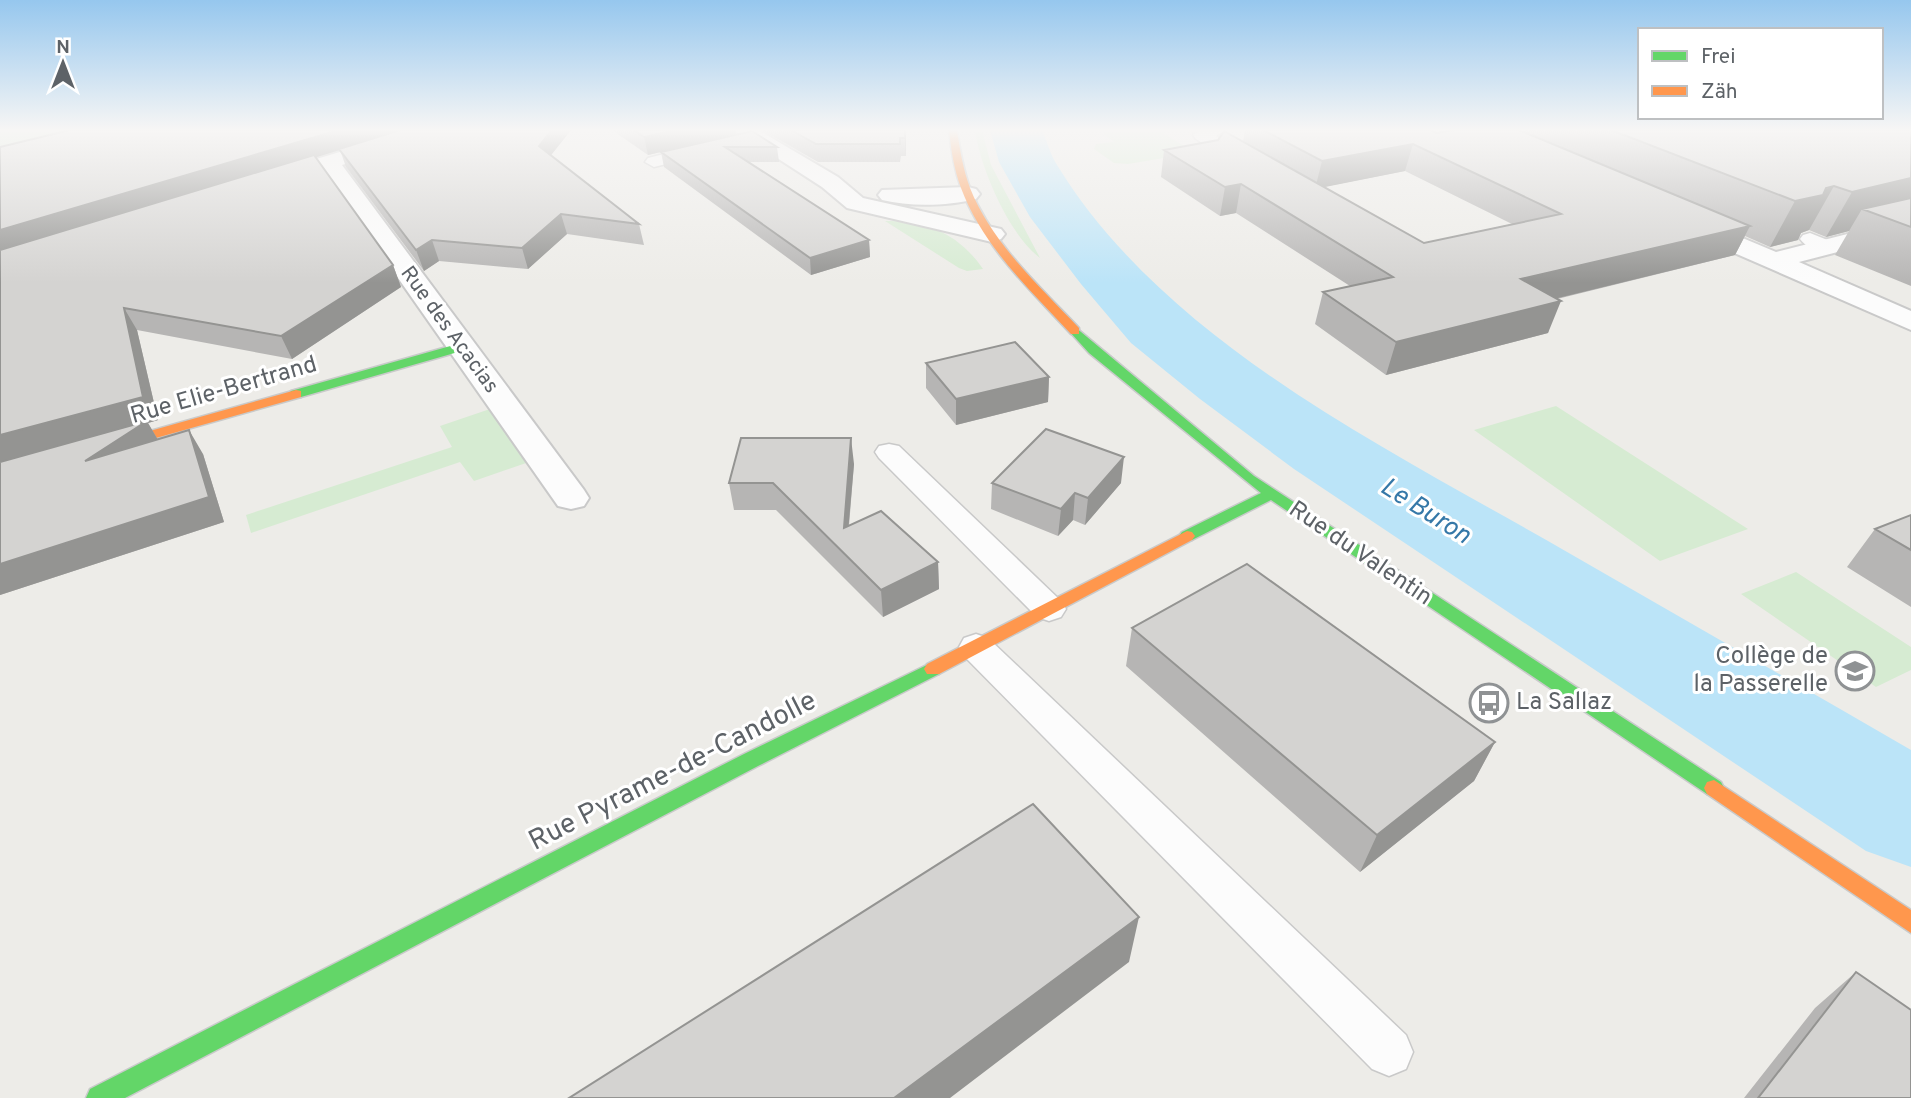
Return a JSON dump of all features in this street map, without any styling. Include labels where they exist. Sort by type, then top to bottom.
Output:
[{"type":"main road","name":"Rue du Valentin","points":[[964,181],[968,194],[992,234],[1033,286],[1093,350],[1271,495],[1746,809],[1911,923]]},
{"type":"main road","name":"Rue Elie-Bertrand","points":[[0,478],[461,347]]},
{"type":"main road","name":"Rue Pyrame-de-Candolle","points":[[99,1098],[751,760],[1271,495]]},
{"type":"street","points":[[251,186],[266,181]]},
{"type":"street","name":"Rue des Acacias","points":[[342,181],[571,498]]},
{"type":"street","points":[[830,182],[877,194],[915,197],[968,194]]},
{"type":"street","points":[[830,182],[855,203],[992,234]]},
{"type":"street","points":[[1671,216],[1911,321]]},
{"type":"street","points":[[1773,261],[1819,243],[1911,225]]},
{"type":"lane","points":[[889,452],[1049,609]]},
{"type":"lane","points":[[976,647],[1389,1052]]},
{"type":"green space","points":[[990,181],[1000,181],[1040,258],[1017,233]]},
{"type":"green space","points":[[885,221],[915,224],[941,232],[964,247],[983,269],[967,271],[959,268]]},
{"type":"green space","points":[[1556,406],[1748,529],[1660,561],[1474,430]]},
{"type":"green space","points":[[490,409],[529,462],[474,481],[460,462],[251,533],[246,515],[452,447],[440,426]]},
{"type":"green space","points":[[1796,572],[1911,647],[1911,670],[1876,687],[1741,594]]},
{"type":"building","points":[[0,181],[165,181],[0,230]]},
{"type":"building","points":[[227,181],[333,181],[393,265],[281,336],[124,308],[143,397],[0,435],[0,250]]},
{"type":"building","points":[[364,181],[584,181],[639,224],[561,214],[522,248],[432,240],[416,250]]},
{"type":"building","points":[[702,181],[778,181],[869,240],[810,258]]},
{"type":"building","points":[[1216,181],[1314,181],[1424,243],[1561,214],[1492,181],[1642,181],[1750,226],[1521,279],[1561,301],[1396,342],[1323,292],[1393,277],[1241,184],[1225,187]]},
{"type":"building","points":[[1744,181],[1897,181],[1852,192],[1834,186],[1826,188],[1823,195],[1795,201]]},
{"type":"building","points":[[1911,198],[1911,227],[1862,209]]},
{"type":"building","points":[[1015,342],[1049,377],[956,399],[926,363]]},
{"type":"building","points":[[147,421],[85,461],[189,430],[209,497],[0,564],[0,462]]},
{"type":"building","points":[[1046,429],[1124,457],[1088,498],[1075,493],[1061,509],[992,483]]},
{"type":"building","points":[[741,438],[851,438],[844,528],[881,511],[938,562],[881,590],[773,483],[729,483]]},
{"type":"building","points":[[1911,515],[1911,550],[1875,529]]},
{"type":"building","points":[[1247,564],[1495,742],[1377,835],[1132,628]]},
{"type":"building","points":[[1033,804],[1139,917],[894,1098],[569,1098]]},
{"type":"building","points":[[1856,972],[1911,1010],[1911,1098],[1758,1098]]},
{"type":"waterway","name":"Le Buron","points":[[1039,181],[1061,217],[1157,327],[1228,382],[1325,450],[1911,813]]},
{"type":"traffic: fast","points":[[1075,331],[1093,350],[1249,479],[1714,788]]},
{"type":"traffic: fast","points":[[296,394],[461,347]]},
{"type":"traffic: fast","points":[[1187,536],[1271,494]]},
{"type":"traffic: fast","points":[[99,1098],[751,760],[933,669]]},
{"type":"traffic: slow","points":[[963,181],[989,232],[1016,267],[1075,331]]},
{"type":"traffic: slow","points":[[0,478],[296,394]]},
{"type":"traffic: slow","points":[[933,669],[1187,536]]},
{"type":"traffic: slow","points":[[1714,788],[1911,923]]},
{"type":"place","name":"Collège de la Passerelle","points":[[1855,671]]},
{"type":"place","name":"La Sallaz","points":[[1489,703]]}]
